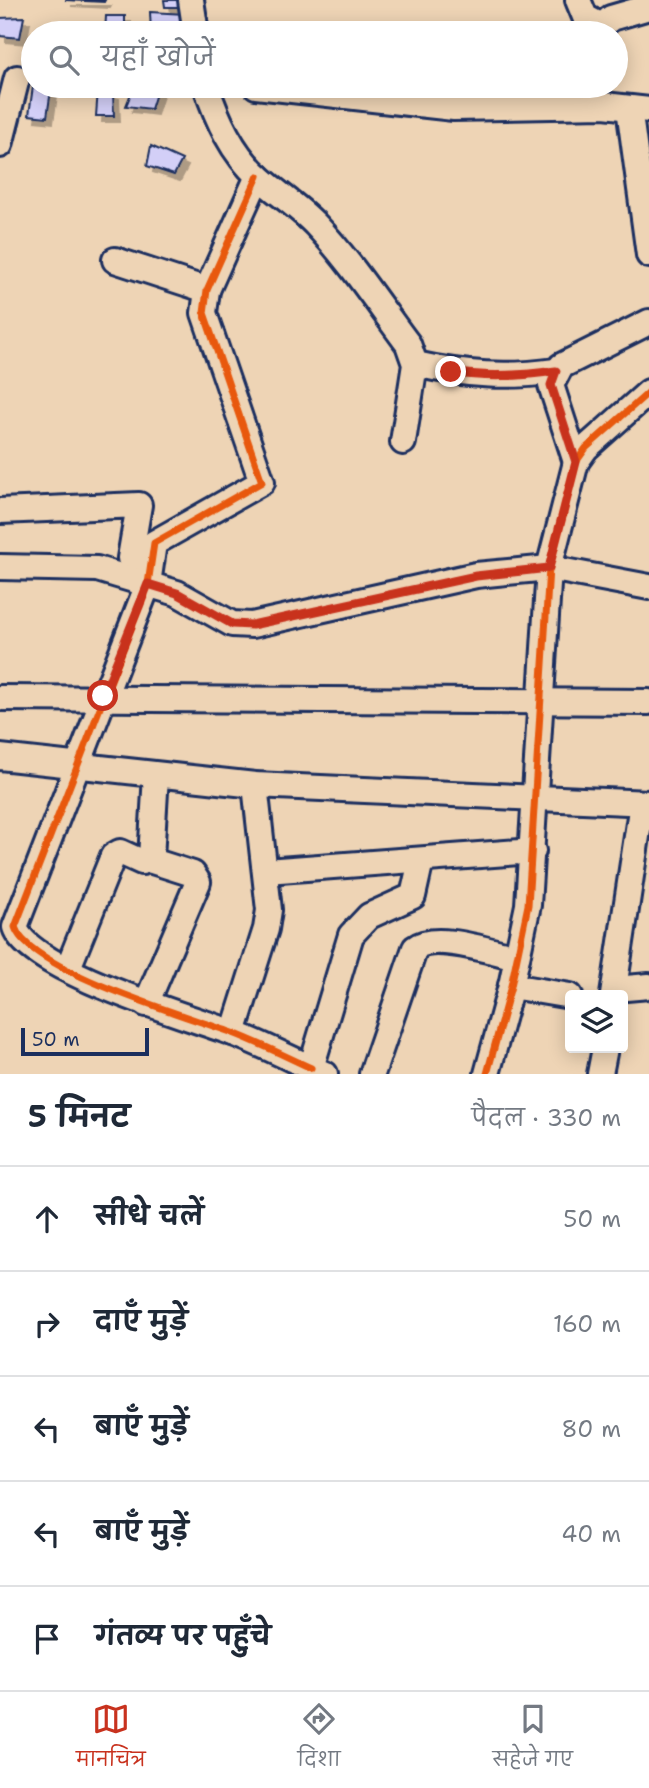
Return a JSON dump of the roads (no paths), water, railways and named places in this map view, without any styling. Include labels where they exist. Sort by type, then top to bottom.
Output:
[{"type":"street","points":[[191,0],[194,21]]},
{"type":"street","points":[[578,0],[585,17],[590,21]]},
{"type":"street","points":[[608,21],[649,7]]},
{"type":"street","points":[[0,145],[17,77]]},
{"type":"street","points":[[211,98],[225,132],[258,176],[319,228],[408,344],[415,364],[403,442]]},
{"type":"street","points":[[364,98],[454,108],[569,98]]},
{"type":"street","points":[[611,98],[639,109],[649,255]]},
{"type":"street","points":[[258,176],[207,290],[204,313],[262,482],[154,543],[148,584],[15,927],[23,943],[102,988],[233,1033],[318,1071],[351,935],[369,916],[412,896],[421,860]]},
{"type":"street","points":[[115,260],[207,290]]},
{"type":"street","points":[[415,364],[478,376],[519,376],[556,371],[649,322]]},
{"type":"street","points":[[556,371],[551,385],[576,462]]},
{"type":"street","points":[[487,1074],[511,986],[528,905],[549,568],[576,462],[586,447],[649,392]]},
{"type":"street","points":[[0,511],[139,505],[130,558],[148,584]]},
{"type":"street","points":[[0,567],[83,568],[177,593],[232,624],[252,625],[476,576],[549,568],[649,587]]},
{"type":"street","points":[[0,698],[103,696],[276,701],[540,699],[649,702]]},
{"type":"street","points":[[0,757],[255,785],[646,803],[614,990]]},
{"type":"street","points":[[149,860],[156,775]]},
{"type":"street","points":[[233,1033],[267,929],[269,910],[255,785]]},
{"type":"street","points":[[266,871],[533,851]]},
{"type":"street","points":[[68,968],[113,856],[125,852],[142,862],[149,860],[193,874],[198,882],[146,1004]]},
{"type":"street","points":[[372,1074],[415,948],[430,940],[517,957]]},
{"type":"street","points":[[511,986],[565,995]]},
{"type":"street","points":[[626,990],[649,986]]},
{"type":"street","points":[[600,1074],[603,1053]]}]
